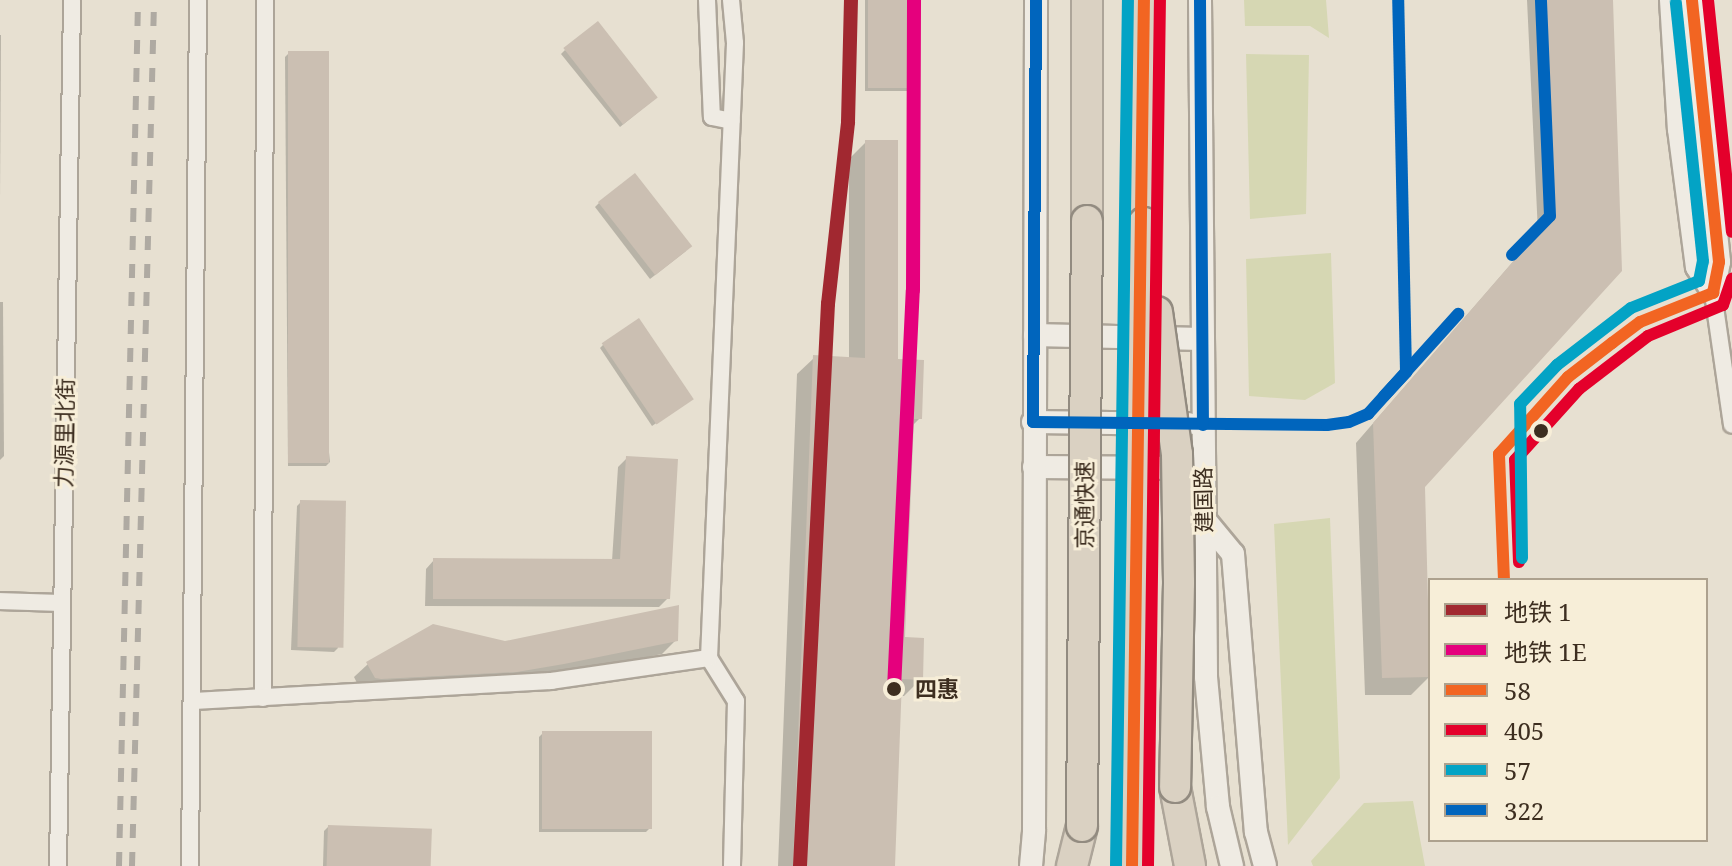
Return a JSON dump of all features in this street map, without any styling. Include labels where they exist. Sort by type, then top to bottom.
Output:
[{"type":"highway","name":"京通快速","points":[[1081,866],[1087,0]]},
{"type":"highway","points":[[1132,866],[1144,223],[1144,0]]},
{"type":"highway","points":[[1144,223],[1177,454],[1179,583],[1175,787],[1178,866]]},
{"type":"highway","points":[[1175,787],[1190,866]]},
{"type":"highway","points":[[1072,866],[1082,826]]},
{"type":"street","name":"力源里北街","points":[[58,866],[72,0]]},
{"type":"street","points":[[190,866],[198,0]]},
{"type":"street","points":[[263,698],[265,0]]},
{"type":"street","points":[[707,0],[712,117],[732,121]]},
{"type":"street","points":[[731,0],[735,43],[709,658],[736,701],[732,866]]},
{"type":"street","points":[[1031,866],[1034,830],[1036,0]]},
{"type":"street","name":"建国路","points":[[1200,0],[1206,677],[1218,807],[1232,866]]},
{"type":"street","points":[[1671,0],[1679,129],[1697,267],[1713,293]]},
{"type":"street","points":[[1692,0],[1719,262],[1713,293],[1732,425]]},
{"type":"street","points":[[1035,335],[1201,339]]},
{"type":"street","points":[[1033,422],[1203,425]]},
{"type":"street","points":[[1034,467],[1203,468]]},
{"type":"street","points":[[1204,519],[1233,554],[1256,832],[1265,866]]},
{"type":"street","points":[[0,601],[61,603]]},
{"type":"street","points":[[193,701],[551,681],[709,658]]},
{"type":"green space","points":[[1244,0],[1326,0],[1329,38],[1310,26],[1245,26]]},
{"type":"green space","points":[[1246,54],[1309,55],[1306,214],[1250,219]]},
{"type":"green space","points":[[1331,253],[1335,383],[1305,400],[1249,396],[1246,259]]},
{"type":"green space","points":[[1330,518],[1340,778],[1288,845],[1274,524]]},
{"type":"green space","points":[[1413,801],[1425,866],[1313,866],[1311,861],[1364,803]]},
{"type":"building","points":[[868,0],[917,0],[917,88],[868,88]]},
{"type":"building","points":[[1545,0],[1613,0],[1622,271],[1425,487],[1428,677],[1382,678],[1373,423],[1555,213]]},
{"type":"building","points":[[598,21],[658,97],[623,125],[563,48]]},
{"type":"building","points":[[288,51],[329,51],[329,463],[288,463]]},
{"type":"building","points":[[865,140],[898,140],[898,359],[924,360],[922,419],[914,419],[905,637],[924,638],[923,680],[902,679],[895,866],[793,866],[813,355],[865,358]]},
{"type":"building","points":[[635,173],[692,246],[655,275],[598,202]]},
{"type":"building","points":[[639,318],[694,399],[656,424],[602,343]]},
{"type":"building","points":[[626,456],[678,459],[670,599],[433,599],[433,558],[620,559]]},
{"type":"building","points":[[300,500],[346,501],[343,648],[297,647]]},
{"type":"building","points":[[679,605],[678,641],[564,664],[517,672],[381,679],[375,678],[366,662],[433,624],[505,641]]},
{"type":"building","points":[[542,731],[652,731],[652,829],[542,829]]},
{"type":"building","points":[[328,825],[432,829],[431,866],[327,866]]},
{"type":"railway","points":[[119,866],[138,0]]},
{"type":"railway","points":[[132,866],[154,0]]},
{"type":"metro line","name":"1","points":[[800,866],[828,304],[848,122],[851,0]]},
{"type":"metro line","name":"1E","points":[[894,689],[913,290],[914,0]]},
{"type":"transit line","name":"322","points":[[1036,0],[1033,422],[1327,425],[1349,422],[1368,414],[1458,314]]},
{"type":"transit line","name":"57","points":[[1116,866],[1128,0]]},
{"type":"transit line","name":"58","points":[[1132,866],[1144,0]]},
{"type":"transit line","name":"405","points":[[1148,866],[1160,0]]},
{"type":"transit line","name":"322","points":[[1200,0],[1203,425]]},
{"type":"transit line","name":"322","points":[[1384,396],[1406,372],[1398,0]]},
{"type":"transit line","name":"322","points":[[1512,255],[1550,216],[1541,0]]},
{"type":"transit line","name":"58","points":[[1504,578],[1499,454],[1568,377],[1612,343],[1640,322],[1713,293],[1719,262],[1692,0]]},
{"type":"transit line","name":"405","points":[[1708,0],[1732,232]]},
{"type":"transit line","name":"57","points":[[1522,558],[1520,404],[1557,365],[1631,308],[1699,281],[1703,261],[1676,2]]},
{"type":"transit line","name":"405","points":[[1519,562],[1515,460],[1579,389],[1648,336],[1723,305],[1732,279]]},
{"type":"place","name":"四惠","points":[[894,689]]}]
